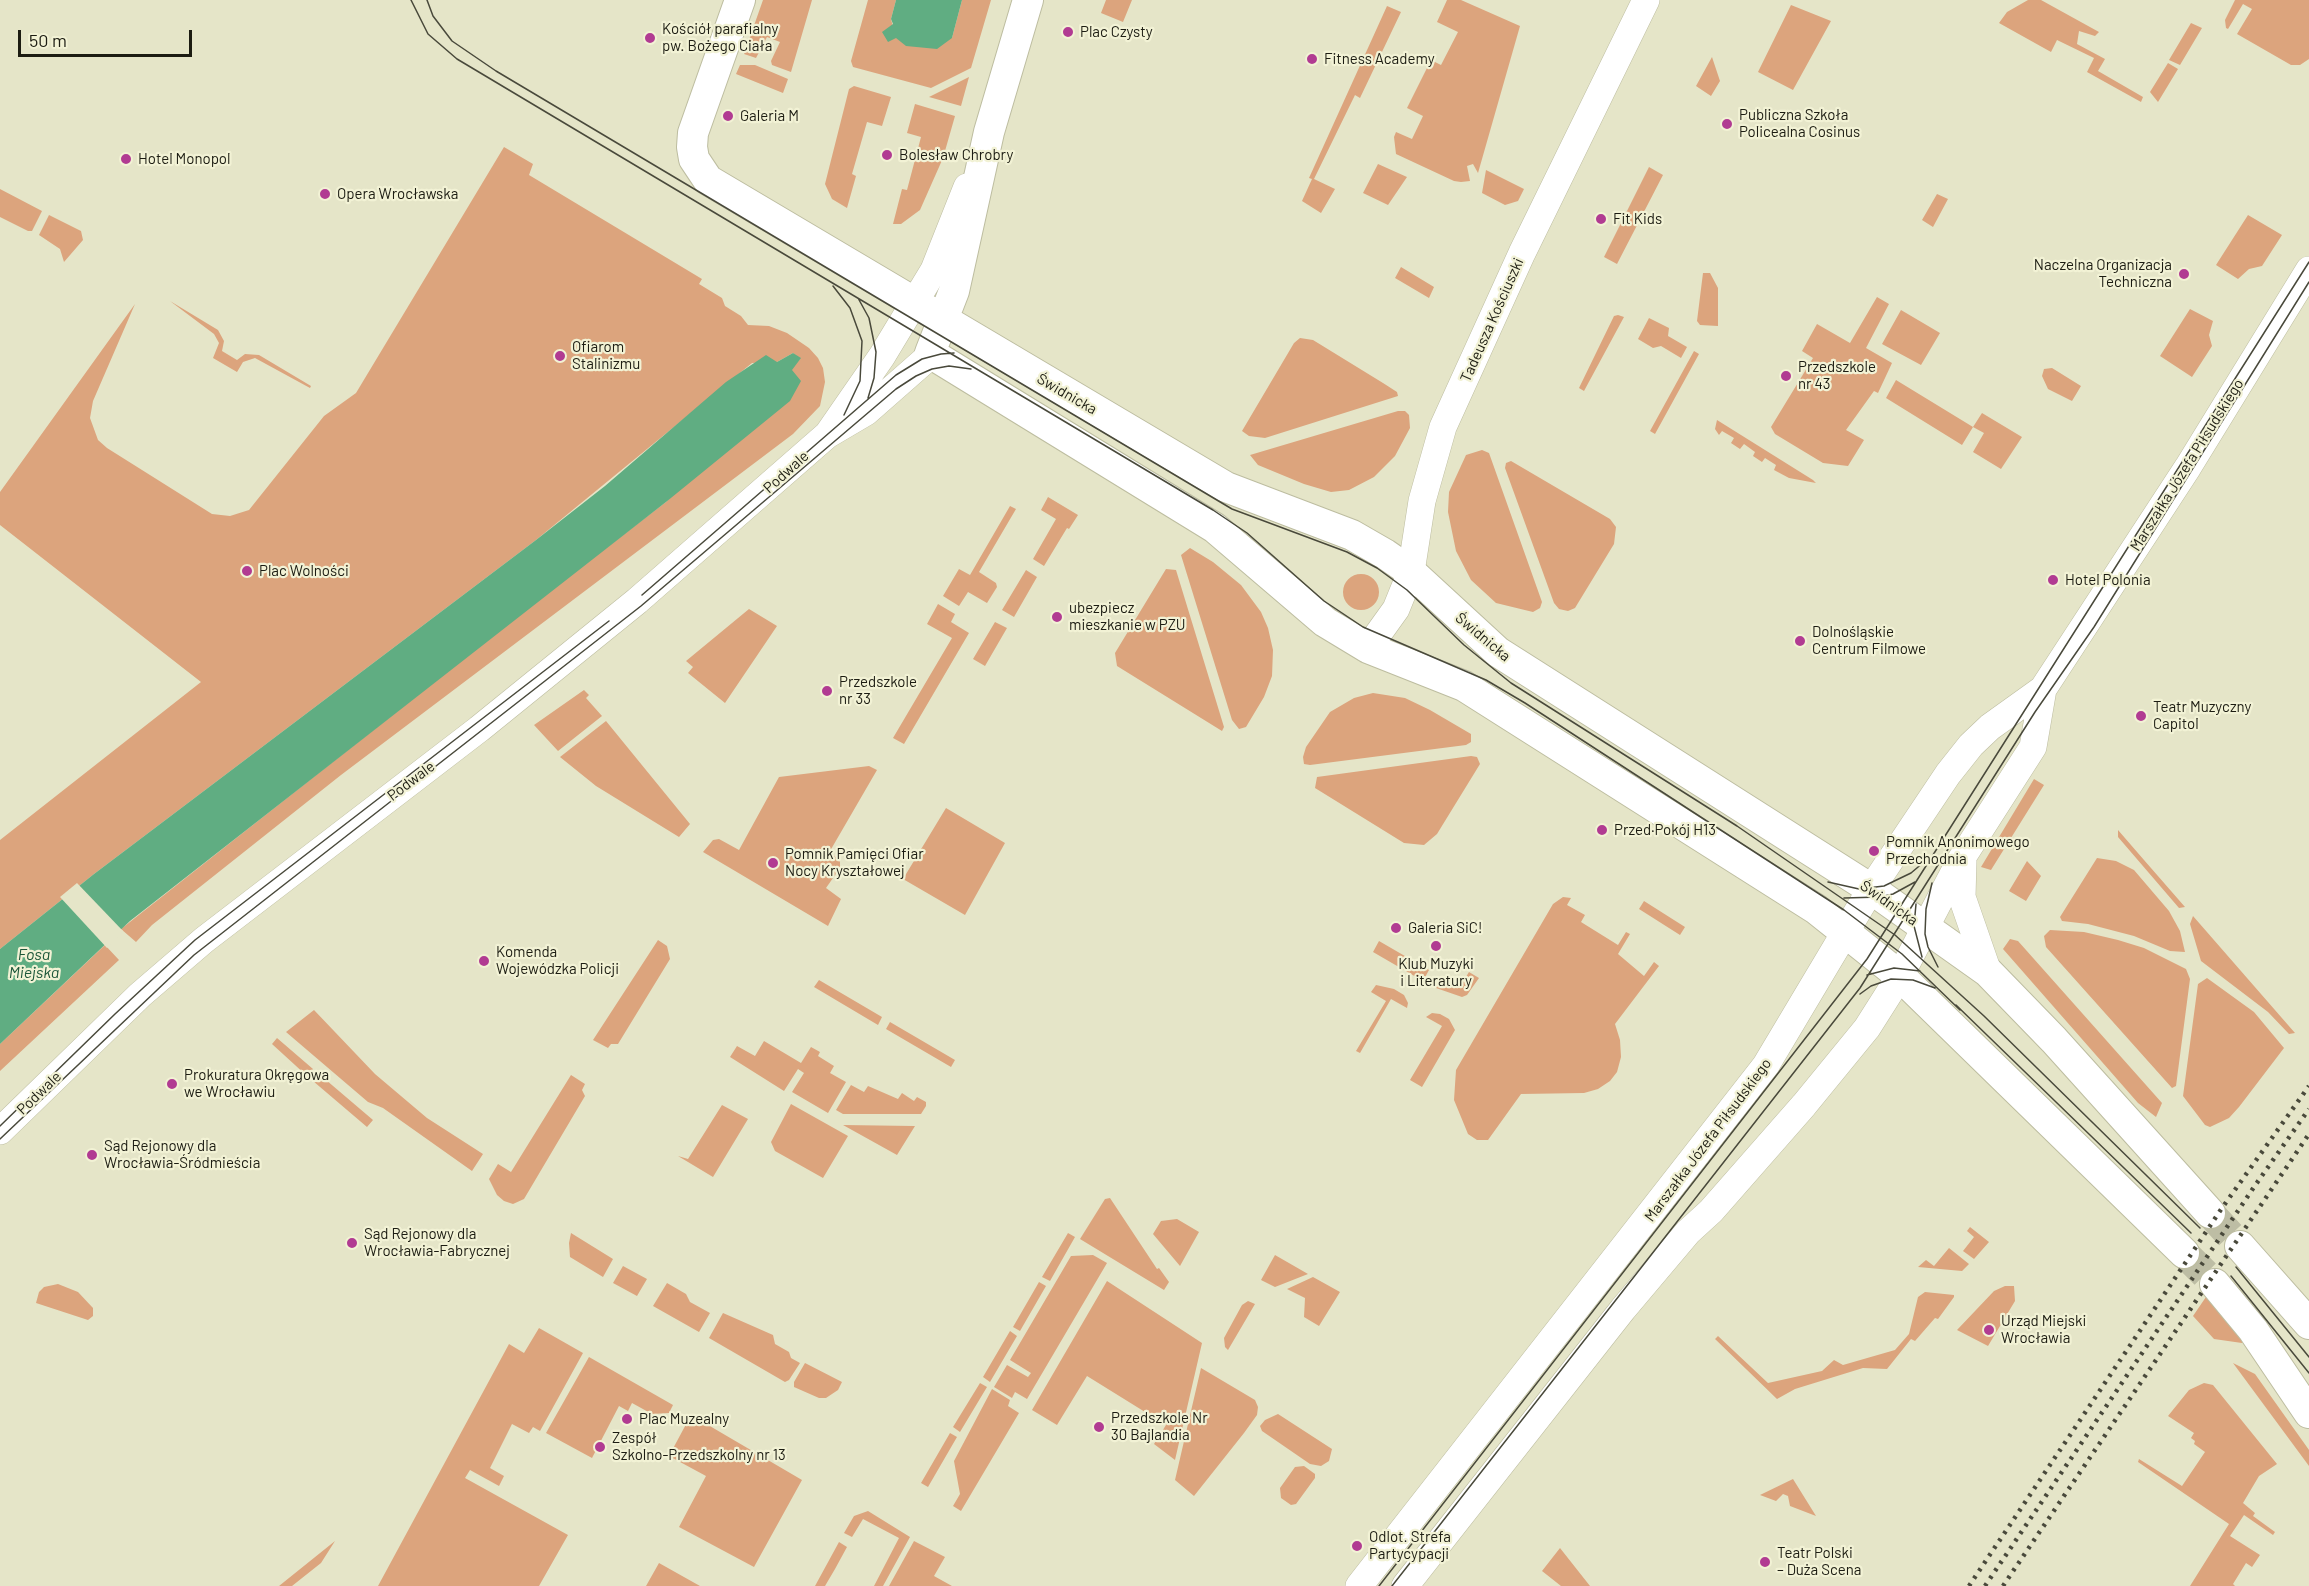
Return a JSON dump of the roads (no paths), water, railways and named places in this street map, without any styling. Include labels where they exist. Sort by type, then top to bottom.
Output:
[{"type":"main road","name":"Świdnicka","points":[[740,0],[693,133],[694,159],[708,180],[1226,487],[1352,535],[1385,554],[1411,572],[1498,652],[1871,889],[1988,972],[2061,1048],[2210,1213]]},
{"type":"main road","name":"Podwale","points":[[930,353],[945,320],[960,269],[988,138],[1028,0]]},
{"type":"main road","points":[[930,353],[1215,528],[1325,622],[1368,648],[1464,686],[1772,880],[1846,931],[1900,976],[2184,1253]]},
{"type":"main road","points":[[2240,1246],[2309,1324]]},
{"type":"main road","points":[[2215,1284],[2259,1339],[2309,1413]]},
{"type":"street","name":"Tadeusza Kościuszki","points":[[1368,648],[1396,609],[1411,572],[1422,501],[1441,432],[1522,253],[1646,0]]},
{"type":"street","name":"Podwale","points":[[827,435],[934,270],[988,138]]},
{"type":"street","name":"Marszałka Józefa Piłsudskiego","points":[[1359,1586],[1772,1056],[1871,889],[1948,774],[1971,745],[1995,723],[2043,689],[2182,475],[2309,270]]},
{"type":"street","name":"Podwale","points":[[0,1131],[157,980],[204,940],[478,729],[631,606],[827,435],[866,412],[924,361],[930,353]]},
{"type":"street","name":"Marszałka Józefa Piłsudskiego","points":[[1405,1586],[1623,1309],[1854,1044],[1900,976],[1964,855],[2033,747],[2043,689]]},
{"type":"street","points":[[1964,855],[1962,897],[1988,972]]},
{"type":"water","points":[[896,0],[962,0],[952,38],[937,49],[906,46],[896,38],[888,42],[882,32],[893,24],[891,19]]},
{"type":"water","name":"Fosa Miejska","points":[[793,353],[801,358],[792,370],[801,381],[790,401],[666,502],[130,921],[0,1044],[0,949],[94,874],[536,540],[605,486],[726,382],[766,355],[777,362]]},
{"type":"tunnel","points":[[2210,1213],[2240,1246]]},
{"type":"tunnel","points":[[2184,1253],[2215,1284]]},
{"type":"tram line","points":[[411,0],[428,34],[457,59],[1213,510],[1247,533],[1324,601],[1363,627],[1486,680],[1525,703],[1844,910],[1902,954],[1960,1010]]},
{"type":"tram line","points":[[427,0],[433,16],[452,41],[496,71],[1232,509],[1347,552],[1377,568],[1407,590],[1464,645],[1511,683],[1737,826],[1895,935],[1984,1016],[2200,1228]]},
{"type":"tram line","points":[[1379,1586],[1867,959],[2309,262]]},
{"type":"tram line","points":[[1392,1586],[1860,988],[2035,712],[2094,627],[2309,282]]},
{"type":"tram line","points":[[833,286],[850,308],[862,341],[860,381],[844,415]]},
{"type":"tram line","points":[[858,298],[869,318],[876,352],[874,378],[868,398]]},
{"type":"tram line","points":[[642,595],[896,375],[922,359],[954,353]]},
{"type":"tram line","points":[[0,1139],[194,955],[641,606],[896,389],[932,369],[949,366],[971,369]]},
{"type":"tram line","points":[[0,1126],[195,940],[609,621]]},
{"type":"tram line","points":[[1828,882],[1859,889],[1884,886],[1911,873],[1924,862]]},
{"type":"tram line","points":[[1844,898],[1880,897],[1893,894],[1915,882]]},
{"type":"tram line","points":[[1932,883],[1926,909],[1925,934],[1928,947],[1938,967]]},
{"type":"tram line","points":[[1916,904],[1914,926],[1922,957]]},
{"type":"tram line","points":[[1867,975],[1894,968],[1920,971]]},
{"type":"tram line","points":[[1860,994],[1871,986],[1891,979],[1913,980],[1935,988]]},
{"type":"tram line","points":[[1956,1005],[2191,1233]]},
{"type":"tram line","points":[[2236,1267],[2309,1357]]},
{"type":"tram line","points":[[2231,1276],[2309,1373]]},
{"type":"railway","points":[[1969,1586],[2222,1208],[2309,1086]]},
{"type":"railway","points":[[1985,1586],[2309,1109]]},
{"type":"railway","points":[[2003,1586],[2309,1134]]},
{"type":"place","name":"Plac Czysty","points":[[1068,32]]},
{"type":"place","name":"Kościół parafialny pw. Bożego Ciała","points":[[650,38]]},
{"type":"place","name":"Fitness Academy","points":[[1312,59]]},
{"type":"place","name":"Galeria M","points":[[728,116]]},
{"type":"place","name":"Publiczna Szkoła Policealna Cosinus","points":[[1727,124]]},
{"type":"place","name":"Bolesław Chrobry","points":[[887,155]]},
{"type":"place","name":"Hotel Monopol","points":[[126,159]]},
{"type":"place","name":"Opera Wrocławska","points":[[325,194]]},
{"type":"place","name":"Fit Kids","points":[[1601,219]]},
{"type":"place","name":"Naczelna Organizacja Techniczna","points":[[2184,274]]},
{"type":"place","name":"Ofiarom Stalinizmu","points":[[560,356]]},
{"type":"place","name":"Przedszkole nr 43","points":[[1786,376]]},
{"type":"place","name":"Plac Wolności","points":[[247,571]]},
{"type":"place","name":"Hotel Polonia","points":[[2053,580]]},
{"type":"place","name":"ubezpiecz mieszkanie w PZU","points":[[1057,617]]},
{"type":"place","name":"Dolnośląskie Centrum Filmowe","points":[[1800,641]]},
{"type":"place","name":"Przedszkole nr 33","points":[[827,691]]},
{"type":"place","name":"Teatr Muzyczny Capitol","points":[[2141,716]]},
{"type":"place","name":"Przed·Pokój H13","points":[[1602,830]]},
{"type":"place","name":"Pomnik Anonimowego Przechodnia","points":[[1874,851]]},
{"type":"place","name":"Pomnik Pamięci Ofiar Nocy Kryształowej","points":[[773,863]]},
{"type":"place","name":"Galeria SiC!","points":[[1396,928]]},
{"type":"place","name":"Klub Muzyki i Literatury","points":[[1436,946]]},
{"type":"place","name":"Komenda Wojewódzka Policji","points":[[484,961]]},
{"type":"place","name":"Prokuratura Okręgowa we Wrocławiu","points":[[172,1084]]},
{"type":"place","name":"Sąd Rejonowy dla Wrocławia-Śródmieścia","points":[[92,1155]]},
{"type":"place","name":"Sąd Rejonowy dla Wrocławia-Fabrycznej","points":[[352,1243]]},
{"type":"place","name":"Urząd Miejski Wrocławia","points":[[1989,1330]]},
{"type":"place","name":"Plac Muzealny","points":[[627,1419]]},
{"type":"place","name":"Przedszkole Nr 30 Bajlandia","points":[[1099,1427]]},
{"type":"place","name":"Zespół Szkolno-Przedszkolny nr 13","points":[[600,1447]]},
{"type":"place","name":"Odlot. Strefa Partycypacji","points":[[1357,1546]]},
{"type":"place","name":"Teatr Polski – Duża Scena","points":[[1765,1562]]}]
